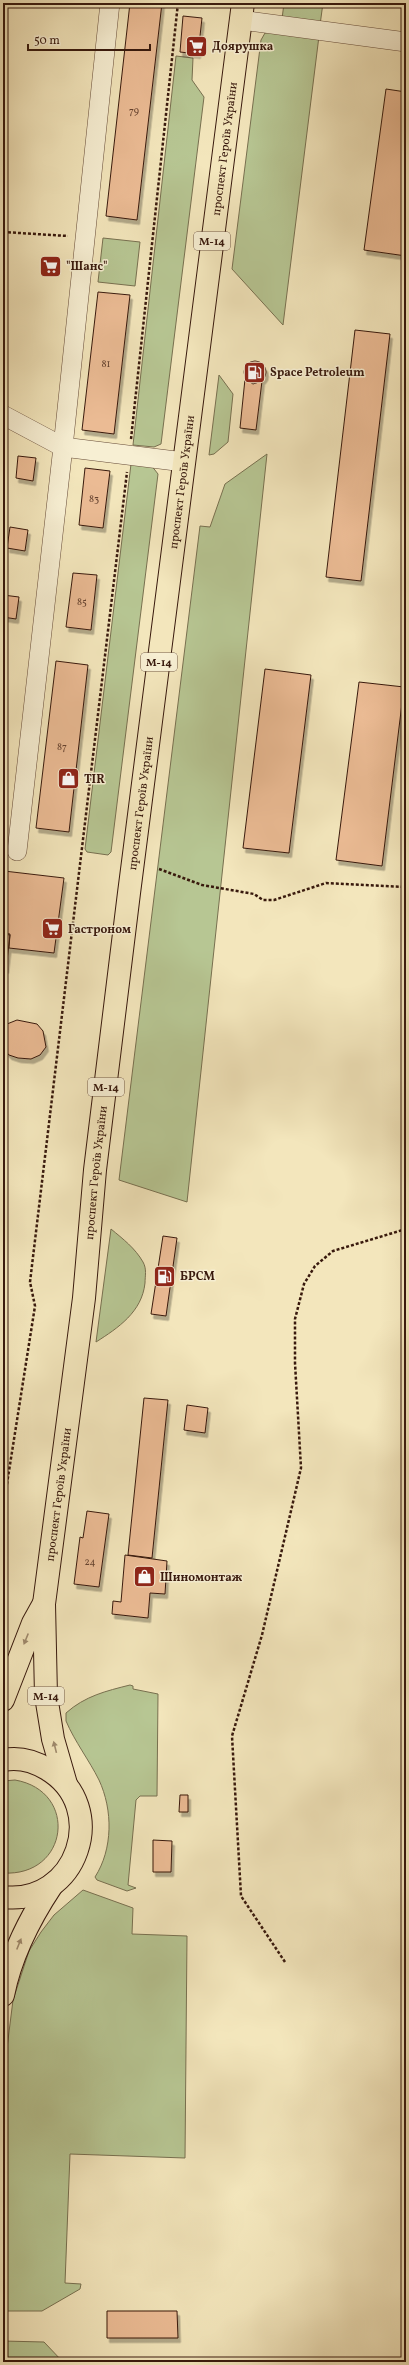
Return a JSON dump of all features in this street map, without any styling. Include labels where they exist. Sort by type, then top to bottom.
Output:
[{"type":"highway","name":"проспект Героїв України","points":[[66,1784],[53,1739],[46,1696],[44,1604],[84,1298],[95,1170],[242,11]]},
{"type":"highway","name":"проспект Героїв України","points":[[3,1700],[33,1624],[44,1604]]},
{"type":"highway","points":[[3,1760],[24,1760],[40,1764],[54,1773],[66,1784]]},
{"type":"highway","name":"М-14","points":[[3,1995],[6,1978],[22,1936],[52,1885],[70,1867],[81,1840],[79,1811],[74,1797],[66,1784]]},
{"type":"highway","points":[[3,1897],[32,1895],[52,1885]]},
{"type":"street","points":[[16,851],[63,447],[110,3]]},
{"type":"street","points":[[242,11],[406,42]]},
{"type":"street","points":[[3,415],[63,447],[184,462]]},
{"type":"path","points":[[3,1509],[35,1306],[30,1282],[129,455],[178,3]]},
{"type":"path","points":[[3,232],[86,238]]},
{"type":"path","points":[[159,869],[202,885],[254,894],[263,900],[274,900],[326,883],[406,888]]},
{"type":"path","points":[[285,1962],[241,1896],[232,1736],[262,1636],[301,1468],[295,1363],[296,1319],[304,1284],[315,1266],[333,1251],[406,1229]]},
{"type":"green space","points":[[284,3],[323,3],[320,25],[282,19]]},
{"type":"green space","points":[[274,31],[319,36],[283,325],[232,269],[261,40],[265,33]]},
{"type":"green space","points":[[176,56],[193,58],[192,80],[204,97],[161,444],[154,447],[133,445]]},
{"type":"green space","points":[[103,238],[140,242],[135,286],[98,282]]},
{"type":"green space","points":[[219,375],[233,394],[228,442],[214,454],[209,455]]},
{"type":"green space","points":[[267,454],[187,1202],[119,1180],[200,526],[210,527],[225,484]]},
{"type":"green space","points":[[131,464],[151,465],[158,474],[111,852],[108,855],[87,852],[85,849]]},
{"type":"green space","points":[[111,1229],[133,1248],[140,1257],[145,1270],[145,1283],[143,1293],[134,1311],[113,1331],[96,1342]]},
{"type":"green space","points":[[130,1685],[133,1686],[133,1689],[158,1694],[157,1796],[140,1796],[136,1800],[128,1885],[136,1888],[127,1891],[97,1880],[95,1877],[101,1866],[108,1842],[109,1816],[107,1804],[99,1780],[66,1721],[66,1713],[88,1698]]},
{"type":"green space","points":[[15,1780],[36,1787],[49,1800],[57,1815],[58,1832],[53,1848],[42,1862],[25,1871],[3,1873],[3,1781]]},
{"type":"green space","points":[[83,1890],[133,1908],[132,1934],[187,1936],[185,2158],[70,2154],[65,2283],[81,2284],[80,2289],[42,2311],[3,2311],[3,2080],[13,2000],[29,1951],[41,1932],[54,1915]]},
{"type":"green space","points":[[3,2341],[44,2342],[63,2362],[3,2362]]},
{"type":"building","points":[[130,3],[162,3],[137,220],[106,216]]},
{"type":"building","points":[[183,16],[202,18],[198,54],[180,52]]},
{"type":"building","points":[[386,89],[406,92],[406,256],[364,250]]},
{"type":"building","points":[[98,292],[130,295],[114,434],[82,430]]},
{"type":"building","points":[[355,330],[390,334],[361,581],[326,577]]},
{"type":"building","name":"Space Petroleum","points":[[255,361],[263,364],[266,372],[263,380],[255,383],[247,380],[244,372],[247,364]]},
{"type":"building","points":[[245,379],[253,384],[262,381],[256,430],[240,428]]},
{"type":"building","points":[[18,456],[36,458],[33,481],[16,478]]},
{"type":"building","points":[[85,468],[110,471],[103,528],[79,525]]},
{"type":"building","points":[[10,527],[28,530],[25,551],[7,548]]},
{"type":"building","points":[[73,573],[97,575],[91,630],[66,627]]},
{"type":"building","points":[[3,595],[19,597],[16,619],[3,617]]},
{"type":"building","points":[[56,661],[88,665],[69,832],[36,828]]},
{"type":"building","points":[[265,669],[311,675],[289,853],[243,848]]},
{"type":"building","points":[[359,682],[404,687],[382,866],[336,860]]},
{"type":"building","points":[[4,871],[64,878],[54,953],[9,948],[10,934],[3,933]]},
{"type":"building","points":[[3,934],[10,935],[6,969],[3,968]]},
{"type":"building","points":[[17,1020],[37,1024],[43,1031],[46,1047],[40,1055],[31,1059],[18,1058],[9,1055],[3,1048],[3,1030],[7,1024]]},
{"type":"building","name":"БРСМ","points":[[163,1236],[177,1238],[166,1316],[151,1314]]},
{"type":"building","points":[[144,1398],[168,1400],[152,1558],[128,1555]]},
{"type":"building","points":[[187,1405],[208,1408],[205,1433],[184,1430]]},
{"type":"building","points":[[87,1511],[109,1514],[99,1587],[74,1584],[80,1537],[83,1538]]},
{"type":"building","name":"Шиномонтаж","points":[[125,1555],[167,1561],[165,1594],[150,1593],[148,1618],[112,1614],[113,1601],[121,1602]]},
{"type":"building","points":[[180,1795],[188,1795],[188,1812],[179,1812]]},
{"type":"building","points":[[153,1840],[172,1841],[171,1872],[153,1872]]},
{"type":"building","points":[[107,2311],[177,2311],[178,2338],[107,2338]]},
{"type":"place","name":"Доярушка","points":[[196,46]]},
{"type":"place","name":"\"Шанс\"","points":[[50,266]]},
{"type":"place","name":"Space Petroleum","points":[[255,372]]},
{"type":"place","name":"TIR","points":[[69,779]]},
{"type":"place","name":"Гастроном","points":[[53,929]]},
{"type":"place","name":"БРСМ","points":[[164,1276]]},
{"type":"place","name":"Шиномонтаж","points":[[144,1577]]}]
